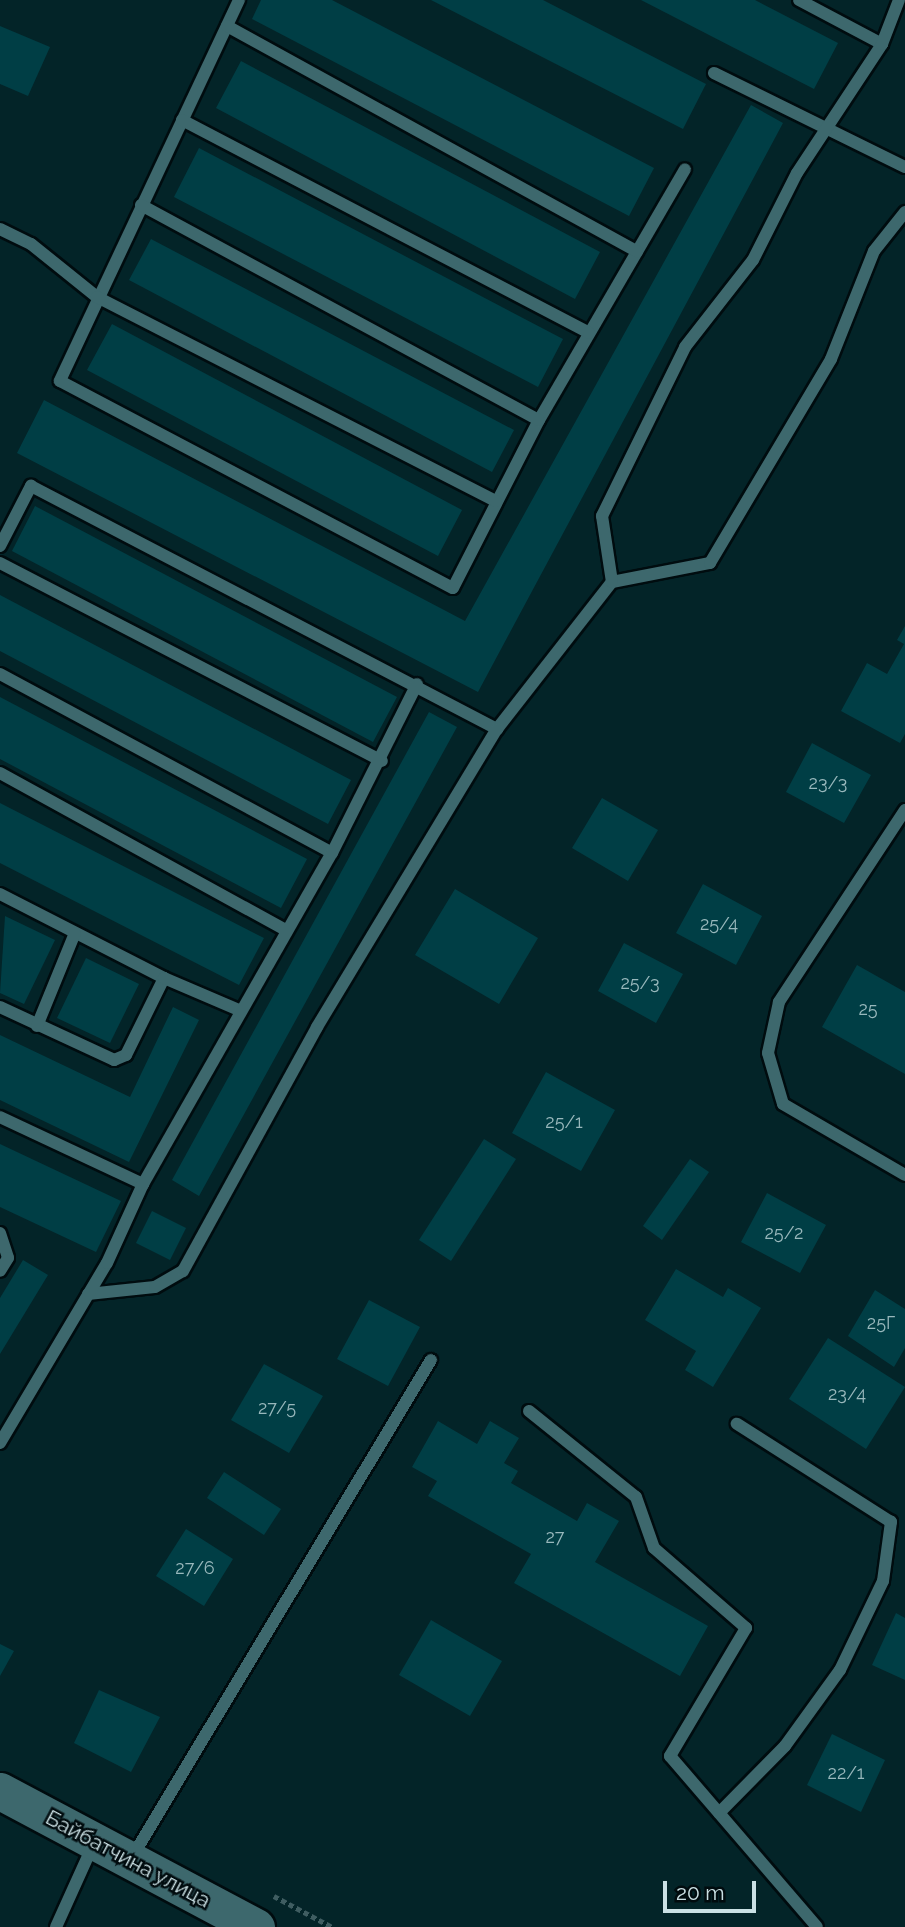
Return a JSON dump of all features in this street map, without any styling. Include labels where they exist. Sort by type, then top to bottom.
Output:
[{"type":"street","name":"Байбатчина улица","points":[[0,1791],[256,1927]]},
{"type":"lane","points":[[239,0],[97,297],[60,381],[453,588],[539,420],[685,169]]},
{"type":"lane","points":[[799,0],[882,44]]},
{"type":"lane","points":[[612,582],[602,516],[685,347],[753,260],[797,173],[831,127],[882,44],[900,0]]},
{"type":"lane","points":[[227,26],[637,251]]},
{"type":"lane","points":[[714,73],[831,127],[905,167]]},
{"type":"lane","points":[[182,120],[589,333]]},
{"type":"lane","points":[[141,205],[539,420]]},
{"type":"lane","points":[[88,1294],[156,1287],[183,1270],[317,1027],[497,729],[612,582],[710,563],[831,359],[874,251],[905,212]]},
{"type":"lane","points":[[0,229],[31,244],[97,297],[496,501]]},
{"type":"lane","points":[[0,546],[31,486],[417,684],[497,729]]},
{"type":"lane","points":[[0,563],[382,761]]},
{"type":"lane","points":[[0,674],[332,853]]},
{"type":"lane","points":[[0,1443],[88,1294],[143,1184],[239,1010],[332,853],[382,761],[417,684]]},
{"type":"lane","points":[[0,773],[286,930]]},
{"type":"lane","points":[[905,810],[779,1002],[768,1053],[783,1104],[905,1175]]},
{"type":"lane","points":[[0,894],[164,978],[239,1010]]},
{"type":"lane","points":[[37,1026],[75,933]]},
{"type":"lane","points":[[0,1007],[104,1058],[126,1055],[164,978]]},
{"type":"lane","points":[[0,1117],[143,1184]]},
{"type":"lane","points":[[0,1233],[8,1258],[0,1271]]},
{"type":"lane","points":[[130,1860],[431,1360]]},
{"type":"lane","points":[[529,1411],[636,1497],[654,1548],[746,1628],[670,1756],[817,1927]]},
{"type":"lane","points":[[719,1813],[785,1746],[840,1670],[883,1581],[891,1522],[737,1424]]},
{"type":"lane","points":[[56,1927],[95,1841]]},
{"type":"building","points":[[261,0],[332,0],[654,168],[629,216],[252,19]]},
{"type":"building","points":[[431,0],[543,0],[706,84],[683,129]]},
{"type":"building","points":[[641,0],[755,0],[838,43],[814,89]]},
{"type":"building","points":[[0,26],[50,47],[28,96],[0,84]]},
{"type":"building","points":[[241,61],[600,252],[575,299],[216,108]]},
{"type":"building","points":[[751,105],[783,123],[478,692],[17,453],[44,400],[465,621]]},
{"type":"building","points":[[199,148],[563,339],[538,387],[174,197]]},
{"type":"building","points":[[151,239],[514,430],[492,472],[129,280]]},
{"type":"building","points":[[112,324],[462,510],[438,556],[87,370]]},
{"type":"building","points":[[35,506],[397,697],[373,742],[12,551]]},
{"type":"building","points":[[0,595],[351,780],[328,824],[0,651]]},
{"type":"building","points":[[905,626],[905,734],[900,743],[841,711],[867,663],[887,674],[904,644],[897,640]]},
{"type":"building","points":[[0,697],[307,859],[281,908],[0,759]]},
{"type":"building","points":[[429,712],[457,727],[199,1196],[172,1180]]},
{"type":"building","points":[[812,743],[871,775],[844,823],[786,792]]},
{"type":"building","points":[[602,798],[658,830],[628,881],[572,848]]},
{"type":"building","points":[[0,803],[264,938],[239,985],[0,863]]},
{"type":"building","points":[[703,884],[762,916],[736,965],[676,933]]},
{"type":"building","points":[[455,889],[538,938],[499,1004],[415,955]]},
{"type":"building","points":[[5,916],[55,940],[24,1004],[0,993]]},
{"type":"building","points":[[624,943],[683,974],[656,1023],[598,991]]},
{"type":"building","points":[[86,958],[139,984],[110,1043],[57,1018]]},
{"type":"building","points":[[857,965],[905,992],[905,1074],[822,1027]]},
{"type":"building","points":[[173,1007],[199,1020],[129,1162],[0,1100],[0,1035],[130,1097]]},
{"type":"building","points":[[546,1072],[615,1110],[581,1171],[512,1133]]},
{"type":"building","points":[[484,1139],[516,1159],[451,1261],[419,1240]]},
{"type":"building","points":[[0,1144],[121,1201],[96,1252],[0,1207]]},
{"type":"building","points":[[690,1159],[709,1172],[662,1240],[643,1226]]},
{"type":"building","points":[[767,1193],[826,1225],[800,1273],[741,1242]]},
{"type":"building","points":[[152,1211],[186,1228],[170,1260],[136,1243]]},
{"type":"building","points":[[23,1260],[48,1275],[0,1354],[0,1298]]},
{"type":"building","points":[[676,1269],[723,1297],[728,1288],[761,1308],[713,1387],[685,1370],[696,1351],[645,1320]]},
{"type":"building","points":[[875,1290],[905,1309],[905,1348],[894,1367],[848,1336]]},
{"type":"building","points":[[369,1300],[420,1327],[388,1386],[337,1359]]},
{"type":"building","points":[[828,1338],[905,1387],[866,1449],[789,1399]]},
{"type":"building","points":[[264,1364],[323,1396],[289,1453],[231,1420]]},
{"type":"building","points":[[438,1421],[477,1444],[490,1421],[519,1438],[504,1463],[518,1471],[511,1483],[577,1521],[587,1503],[619,1521],[595,1562],[708,1626],[680,1676],[514,1583],[531,1554],[428,1496],[437,1481],[412,1467]]},
{"type":"building","points":[[224,1472],[281,1509],[264,1535],[207,1498]]},
{"type":"building","points":[[186,1529],[233,1559],[204,1606],[156,1576]]},
{"type":"building","points":[[896,1613],[905,1618],[905,1680],[872,1665]]},
{"type":"building","points":[[431,1620],[502,1661],[470,1716],[399,1675]]},
{"type":"building","points":[[0,1644],[14,1651],[0,1676]]},
{"type":"building","points":[[99,1690],[160,1717],[131,1772],[74,1743]]},
{"type":"building","points":[[832,1734],[885,1760],[861,1812],[807,1785]]}]
